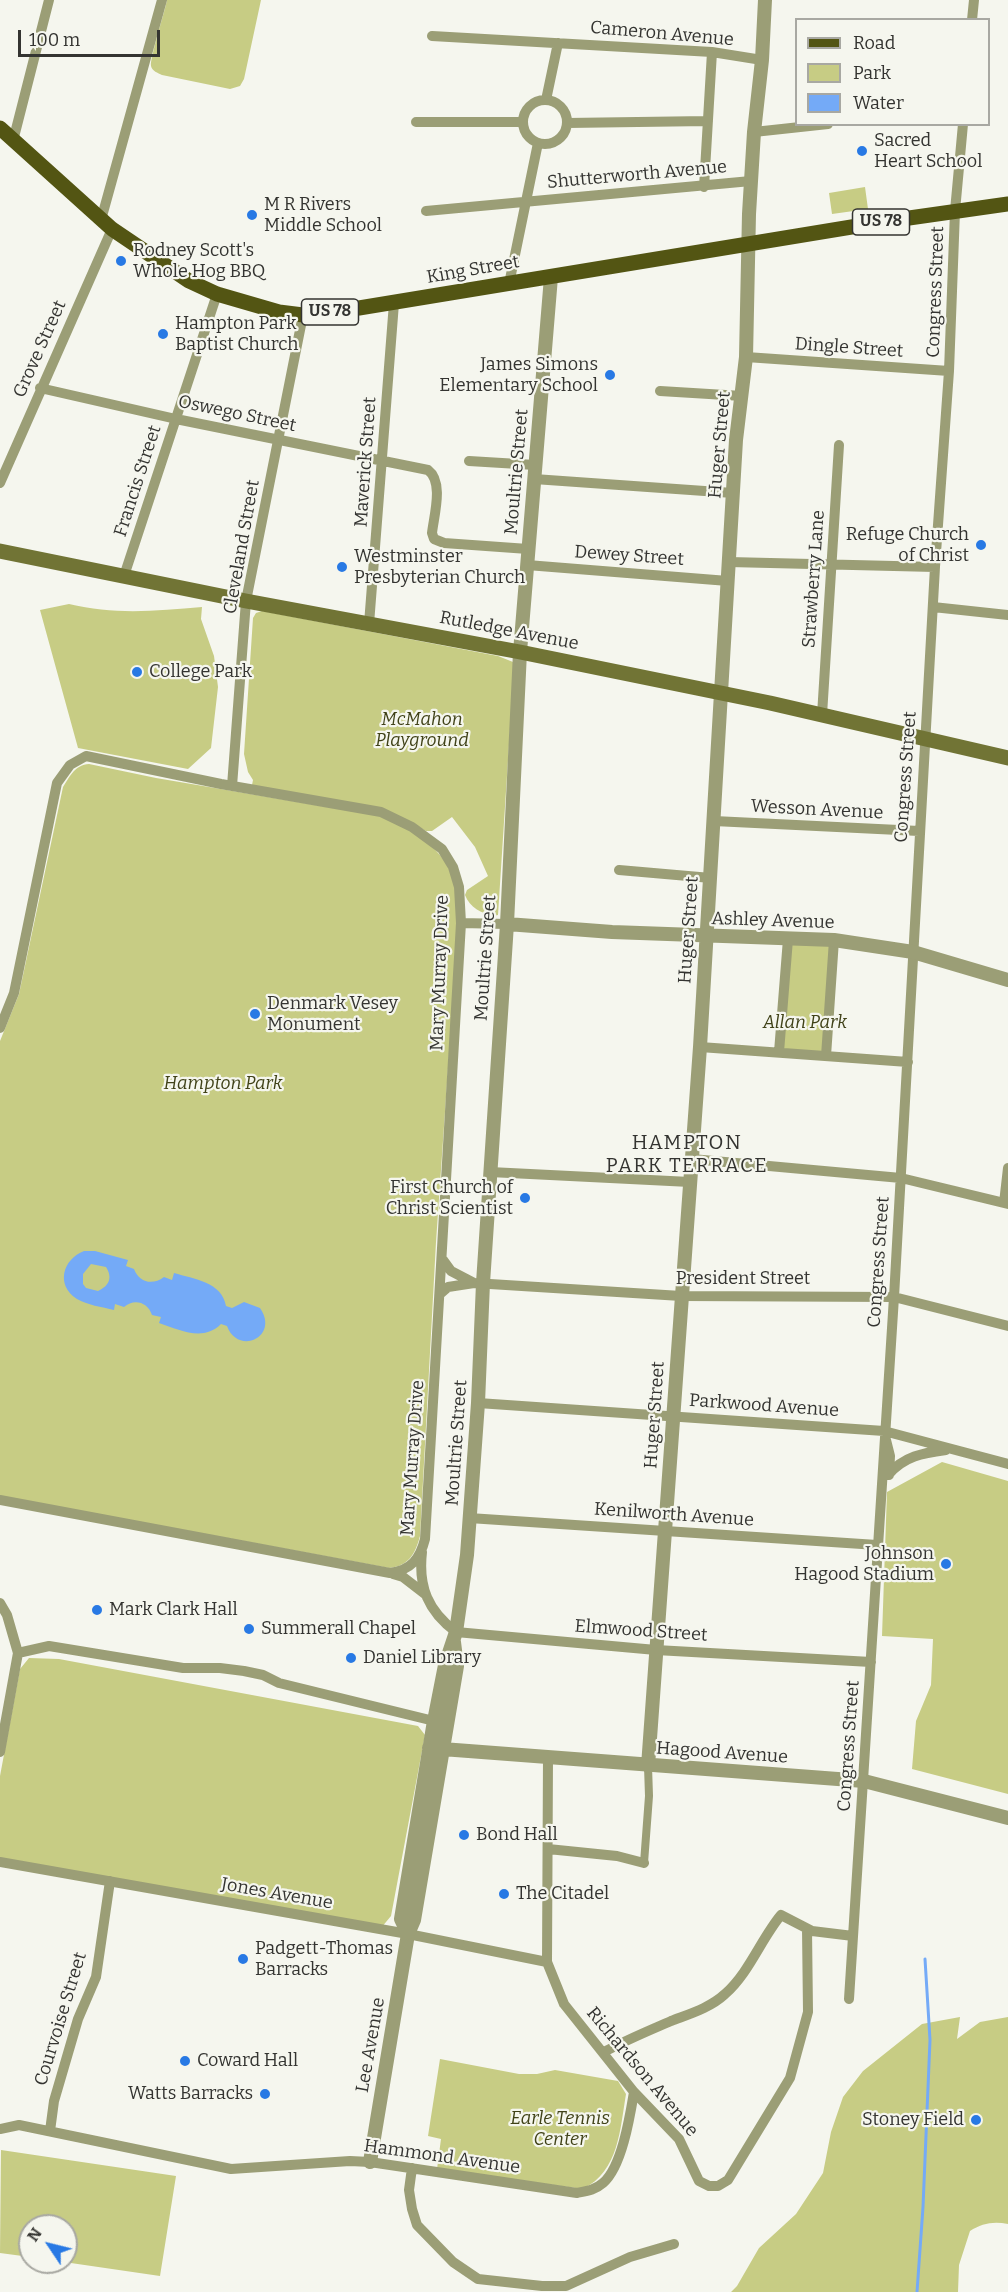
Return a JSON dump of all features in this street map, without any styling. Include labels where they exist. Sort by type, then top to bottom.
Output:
[{"type":"main road","name":"King Street","points":[[0,128],[107,224],[170,270],[218,294],[259,307],[303,315],[394,303],[1008,204]]},
{"type":"main road","name":"Rutledge Avenue","points":[[0,550],[246,601],[520,652],[722,693],[1008,758]]},
{"type":"street","points":[[13,141],[49,0]]},
{"type":"street","name":"Grove Street","points":[[0,483],[107,224],[162,0]]},
{"type":"street","name":"Huger Street","points":[[644,1863],[649,1796],[648,1766],[711,878],[736,440],[746,357],[751,181],[765,0]]},
{"type":"street","points":[[972,18],[974,0]]},
{"type":"street","name":"Cameron Avenue","points":[[432,36],[711,52],[762,60]]},
{"type":"street","points":[[546,100],[558,43]]},
{"type":"street","points":[[704,187],[711,52]]},
{"type":"street","points":[[546,100],[560,106],[565,112],[567,123],[564,134],[556,142],[544,144],[538,143],[526,133],[523,122],[526,111],[535,103],[546,100]]},
{"type":"street","points":[[567,123],[708,121]]},
{"type":"street","points":[[416,122],[523,122]]},
{"type":"street","points":[[754,132],[810,126]]},
{"type":"street","name":"Congress Street","points":[[849,1999],[894,1297],[935,567],[949,371],[955,211],[963,126]]},
{"type":"street","points":[[509,284],[538,143]]},
{"type":"street","name":"Shutterworth Avenue","points":[[426,211],[751,181]]},
{"type":"street","name":"Moultrie Street","points":[[436,1749],[434,1721],[445,1665],[455,1636],[470,1518],[478,1403],[478,1283],[490,1172],[507,924],[520,652],[551,276]]},
{"type":"street","name":"Francis Street","points":[[124,576],[218,294]]},
{"type":"street","name":"Maverick Street","points":[[369,624],[394,303]]},
{"type":"street","name":"Cleveland Street","points":[[232,786],[246,601],[303,315]]},
{"type":"street","name":"Dingle Street","points":[[746,357],[949,371]]},
{"type":"street","name":"Oswego Street","points":[[40,388],[176,419],[428,470],[433,475],[436,487],[432,533],[434,538],[444,543],[528,549]]},
{"type":"street","points":[[660,391],[742,396]]},
{"type":"street","name":"Strawberry Lane","points":[[822,715],[839,444]]},
{"type":"street","points":[[469,461],[535,472],[734,493]]},
{"type":"street","points":[[729,562],[935,567]]},
{"type":"street","name":"Dewey Street","points":[[527,565],[728,581]]},
{"type":"street","points":[[933,607],[1008,615]]},
{"type":"street","name":"Mary Murray Drive","points":[[0,1028],[14,993],[57,783],[70,765],[86,756],[232,786],[381,812],[412,827],[442,849],[453,867],[459,887],[461,923],[443,1260],[425,1539],[420,1574],[427,1596]]},
{"type":"street","name":"Wesson Avenue","points":[[714,821],[919,831]]},
{"type":"street","points":[[619,870],[711,878]]},
{"type":"street","name":"Ashley Avenue","points":[[461,923],[612,932],[834,940],[913,952],[1008,980]]},
{"type":"street","points":[[779,1052],[788,939]]},
{"type":"street","points":[[826,1056],[834,940]]},
{"type":"street","points":[[700,1047],[908,1062]]},
{"type":"street","points":[[692,1159],[901,1178],[1006,1204],[1008,1168]]},
{"type":"street","points":[[490,1172],[690,1182]]},
{"type":"street","name":"President Street","points":[[443,1260],[451,1271],[478,1283]]},
{"type":"street","name":"President Street","points":[[440,1294],[448,1287],[478,1283],[681,1296],[894,1297],[1008,1326]]},
{"type":"street","name":"Parkwood Avenue","points":[[478,1403],[884,1431],[1008,1464]]},
{"type":"street","name":"Congress Street","points":[[880,1495],[888,1475],[890,1456],[884,1431]]},
{"type":"street","points":[[888,1475],[914,1456],[954,1449]]},
{"type":"street","points":[[0,1500],[404,1577],[417,1585],[427,1596],[437,1615],[455,1636]]},
{"type":"street","name":"Kenilworth Avenue","points":[[470,1518],[877,1545]]},
{"type":"street","name":"Mary Murray Drive","points":[[390,1573],[410,1567],[422,1549]]},
{"type":"street","points":[[0,1603],[7,1615],[18,1653],[0,1752]]},
{"type":"street","name":"Moultrie Street","points":[[408,1934],[414,1920],[436,1749],[458,1666],[455,1636]]},
{"type":"street","name":"Elmwood Street","points":[[455,1636],[871,1662]]},
{"type":"street","points":[[18,1653],[49,1646],[183,1668],[220,1668],[244,1671],[263,1675],[279,1683],[434,1721]]},
{"type":"street","name":"Hagood Avenue","points":[[436,1749],[864,1781],[1008,1818]]},
{"type":"street","name":"Richardson Avenue","points":[[548,1757],[547,1962],[564,2004],[634,2092],[679,2139],[699,2181],[709,2186],[718,2187],[728,2180],[790,2078],[808,2012],[807,1929]]},
{"type":"street","points":[[548,1849],[617,1856],[644,1863]]},
{"type":"street","name":"Jones Avenue","points":[[0,1862],[408,1934],[547,1962]]},
{"type":"street","name":"Courvoise Street","points":[[50,2132],[54,2101],[78,2019],[96,1977],[110,1881]]},
{"type":"street","points":[[604,2052],[622,2042],[703,2009],[725,1995],[740,1977],[767,1932],[781,1915],[807,1929],[821,1933],[853,1936]]},
{"type":"street","name":"Lee Avenue","points":[[370,2162],[408,1934]]},
{"type":"street","name":"Hammond Avenue","points":[[0,2129],[19,2125],[231,2169],[350,2161],[370,2162],[577,2193],[593,2190],[605,2182],[616,2162],[629,2127],[634,2092]]},
{"type":"street","points":[[412,2168],[409,2190],[417,2225],[453,2262],[478,2279],[542,2286],[566,2286],[630,2257],[674,2244]]},
{"type":"green space","points":[[167,0],[261,0],[244,79],[240,86],[230,89],[155,72],[151,66],[153,54]]},
{"type":"green space","points":[[865,187],[868,209],[832,214],[829,193]]},
{"type":"green space","name":"College Park","points":[[69,604],[119,611],[202,607],[201,619],[214,656],[218,687],[211,748],[188,769],[78,748],[40,610]]},
{"type":"green space","name":"McMahon Playground","points":[[262,611],[498,656],[513,662],[498,915],[489,915],[476,909],[465,895],[467,890],[488,876],[475,847],[452,817],[432,831],[426,831],[399,816],[252,785],[253,780],[248,772],[244,754],[253,618],[256,613]]},
{"type":"green space","name":"Hampton Park","points":[[89,764],[156,778],[380,816],[404,827],[427,842],[437,851],[451,873],[456,891],[458,923],[436,1242],[420,1536],[410,1558],[396,1567],[389,1568],[0,1496],[0,1041],[19,994],[63,787],[76,769]]},
{"type":"green space","name":"Allan Park","points":[[790,942],[831,943],[824,1052],[782,1050]]},
{"type":"green space","name":"Johnson Hagood Stadium","points":[[942,1462],[1008,1481],[1008,1794],[912,1769],[916,1721],[931,1685],[933,1639],[882,1636],[887,1492]]},
{"type":"green space","points":[[29,1658],[59,1659],[418,1726],[425,1735],[391,1916],[381,1928],[0,1859],[0,1776],[20,1669]]},
{"type":"green space","points":[[960,2017],[957,2039],[980,2022],[1008,2017],[1008,2224],[988,2223],[970,2231],[959,2265],[958,2292],[731,2292],[737,2286],[759,2248],[796,2214],[823,2173],[831,2132],[843,2097],[863,2071],[922,2024]]},
{"type":"green space","name":"Earle Tennis Center","points":[[440,2059],[519,2074],[537,2074],[555,2070],[618,2081],[626,2094],[619,2135],[611,2160],[595,2181],[583,2189],[437,2169],[441,2139],[428,2136]]},
{"type":"green space","points":[[1,2150],[176,2176],[160,2276],[78,2264],[78,2214],[18,2214],[18,2255],[0,2253]]},
{"type":"water","points":[[84,1251],[95,1251],[128,1260],[126,1266],[134,1269],[139,1277],[146,1281],[151,1282],[164,1277],[172,1280],[174,1273],[206,1283],[219,1292],[226,1306],[232,1308],[244,1302],[260,1308],[265,1318],[265,1327],[255,1339],[240,1340],[232,1335],[227,1326],[221,1324],[207,1332],[191,1333],[159,1323],[161,1317],[152,1315],[144,1304],[136,1302],[124,1307],[115,1304],[114,1310],[85,1303],[70,1293],[64,1280],[67,1266]],"holes":[[[91,1264],[106,1267],[109,1281],[105,1287],[98,1291],[86,1288],[83,1284],[83,1274]]]},
{"type":"waterway","points":[[917,2292],[930,2040],[925,1959]]},
{"type":"place","name":"Sacred Heart School","points":[[862,151]]},
{"type":"place","name":"M R Rivers Middle School","points":[[252,215]]},
{"type":"place","name":"Rodney Scott's Whole Hog BBQ","points":[[121,261]]},
{"type":"place","name":"Hampton Park Baptist Church","points":[[163,334]]},
{"type":"place","name":"James Simons Elementary School","points":[[610,375]]},
{"type":"place","name":"Refuge Church of Christ","points":[[981,545]]},
{"type":"place","name":"Westminster Presbyterian Church","points":[[342,567]]},
{"type":"place","name":"College Park","points":[[137,672]]},
{"type":"place","name":"Denmark Vesey Monument","points":[[255,1014]]},
{"type":"place","name":"First Church of Christ Scientist","points":[[525,1198]]},
{"type":"place","name":"Johnson Hagood Stadium","points":[[946,1564]]},
{"type":"place","name":"Mark Clark Hall","points":[[97,1610]]},
{"type":"place","name":"Summerall Chapel","points":[[249,1629]]},
{"type":"place","name":"Daniel Library","points":[[351,1658]]},
{"type":"place","name":"Bond Hall","points":[[464,1835]]},
{"type":"place","name":"The Citadel","points":[[504,1894]]},
{"type":"place","name":"Padgett-Thomas Barracks","points":[[243,1959]]},
{"type":"place","name":"Coward Hall","points":[[185,2061]]},
{"type":"place","name":"Watts Barracks","points":[[265,2094]]},
{"type":"place","name":"Stoney Field","points":[[976,2120]]},
{"type":"district","name":"HAMPTON PARK TERRACE","points":[[687,1154]]}]
